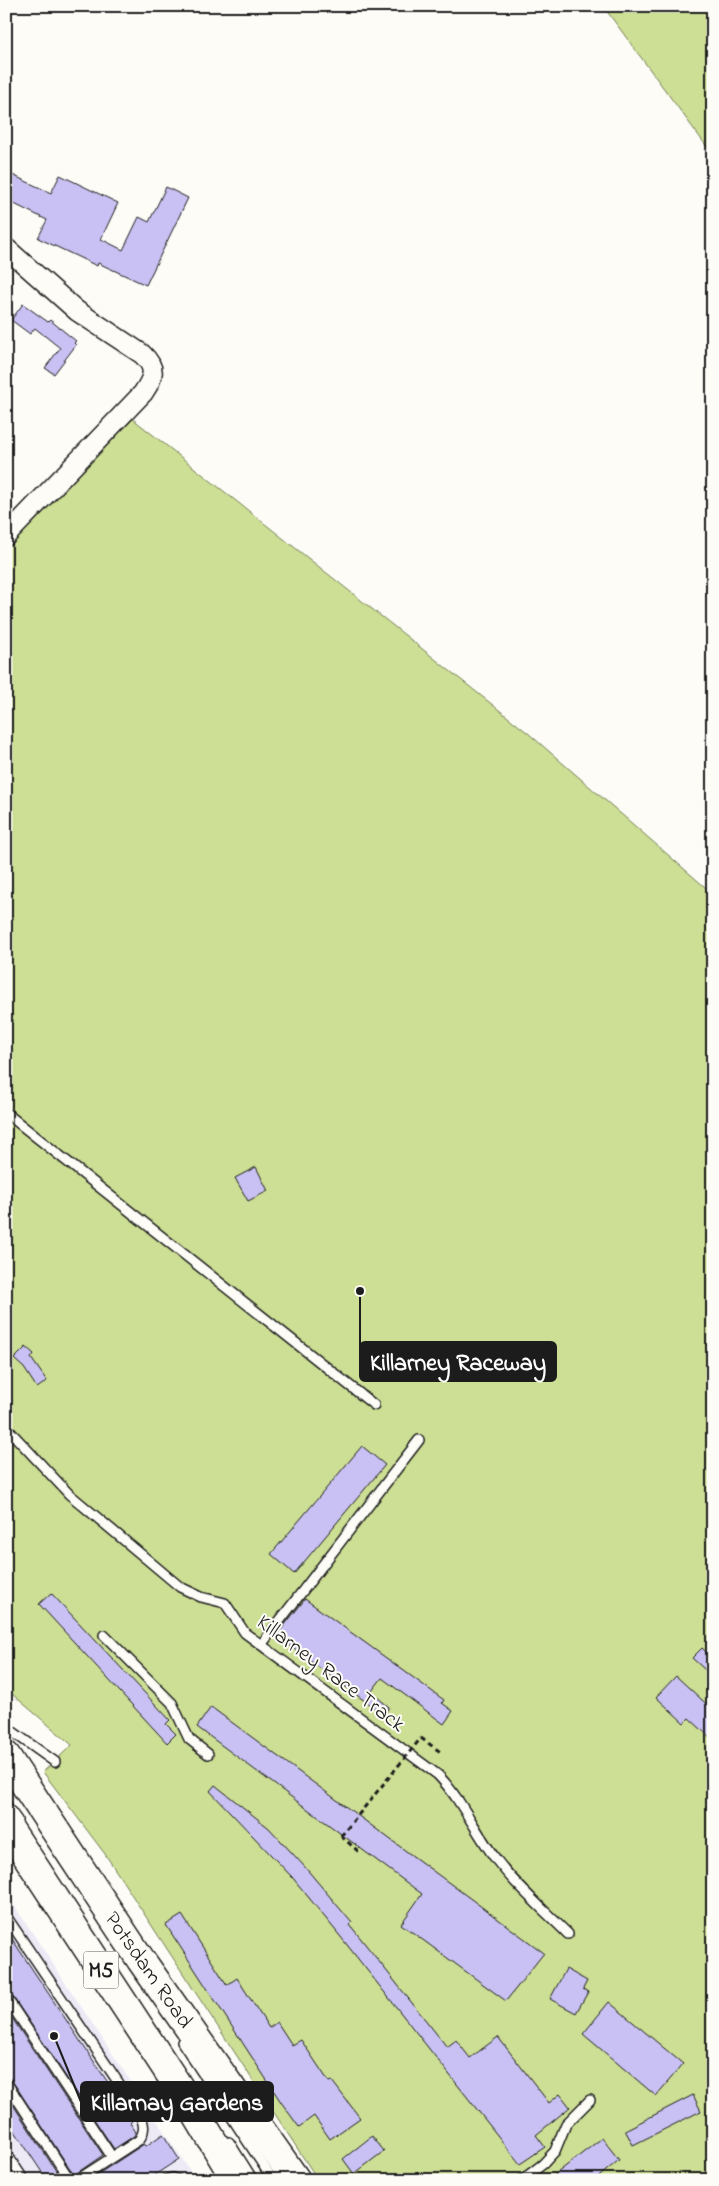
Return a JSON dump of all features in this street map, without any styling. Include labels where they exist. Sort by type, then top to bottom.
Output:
[{"type":"main road","name":"Potsdam Road","points":[[6,1756],[141,1960],[296,2180]]},
{"type":"main road","name":"Potsdam Road","points":[[15,1827],[236,2180]]},
{"type":"street","points":[[6,248],[77,311],[142,354],[150,361],[153,368],[152,376],[143,393],[6,536]]},
{"type":"street","points":[[6,2162],[18,2180]]},
{"type":"lane","points":[[6,1113],[374,1405]]},
{"type":"lane","name":"Killarney Race Track","points":[[6,1427],[68,1494],[122,1541],[180,1587],[225,1603],[245,1633],[438,1775],[450,1788],[494,1856],[512,1880],[568,1934]]},
{"type":"lane","points":[[261,1645],[420,1440]]},
{"type":"lane","points":[[104,1635],[172,1703],[190,1739],[208,1754]]},
{"type":"lane","points":[[6,1727],[55,1762]]},
{"type":"lane","points":[[6,1774],[42,1828]]},
{"type":"lane","points":[[6,1805],[15,1827]]},
{"type":"lane","points":[[6,1916],[142,2120],[144,2131],[139,2140],[77,2180]]},
{"type":"lane","points":[[6,1997],[112,2157]]},
{"type":"lane","points":[[175,2031],[274,2180]]},
{"type":"lane","points":[[6,2082],[70,2180]]},
{"type":"lane","points":[[522,2180],[543,2164],[555,2151],[566,2124],[590,2100]]},
{"type":"lane","points":[[224,2134],[253,2180]]},
{"type":"lane","points":[[165,2180],[172,2178],[178,2180]]},
{"type":"path","points":[[359,1852],[341,1836],[421,1738],[442,1753]]},
{"type":"shaded area","points":[[6,1893],[196,2180],[6,2180]]},
{"type":"green space","points":[[603,6],[713,6],[713,155]]},
{"type":"green space","points":[[133,419],[528,733],[713,894],[713,2180],[318,2180],[105,1854],[43,1772],[72,1745],[6,1689],[6,547]]},
{"type":"building","points":[[6,172],[51,193],[60,175],[118,203],[101,239],[123,250],[139,217],[149,222],[166,187],[188,198],[146,285],[98,263],[97,266],[38,238],[47,220],[6,200]]},
{"type":"building","points":[[23,304],[48,322],[50,320],[76,341],[74,343],[76,345],[54,374],[45,368],[60,348],[35,328],[30,334],[11,320]]},
{"type":"building","points":[[256,1167],[268,1191],[248,1201],[235,1178]]},
{"type":"building","points":[[26,1347],[34,1354],[31,1358],[47,1381],[37,1388],[24,1368],[14,1359]]},
{"type":"building","points":[[362,1446],[385,1465],[294,1574],[271,1554]]},
{"type":"building","points":[[51,1593],[170,1720],[166,1724],[176,1734],[167,1743],[39,1604]]},
{"type":"building","points":[[305,1599],[444,1700],[442,1703],[453,1711],[444,1724],[382,1678],[371,1692],[389,1707],[384,1715],[276,1636]]},
{"type":"building","points":[[702,1648],[713,1658],[713,1677],[692,1658]]},
{"type":"building","points":[[676,1676],[713,1710],[713,1740],[689,1718],[684,1723],[656,1697]]},
{"type":"building","points":[[211,1707],[544,1953],[506,2001],[401,1924],[422,1894],[197,1727]]},
{"type":"building","points":[[215,1785],[269,1828],[304,1866],[352,1923],[350,1925],[447,2047],[456,2040],[470,2058],[498,2037],[549,2103],[560,2094],[570,2107],[536,2135],[545,2147],[520,2164],[292,1877],[210,1791]]},
{"type":"building","points":[[182,1915],[227,1985],[237,1978],[269,2028],[277,2022],[292,2045],[301,2040],[329,2082],[332,2081],[360,2118],[330,2139],[314,2116],[299,2127],[166,1925]]},
{"type":"building","points":[[6,1930],[133,2120],[130,2123],[136,2132],[134,2136],[114,2149],[11,1994],[6,1991]]},
{"type":"building","points":[[566,1969],[587,1981],[583,1989],[588,1992],[576,2013],[550,1999]]},
{"type":"building","points":[[609,2002],[683,2064],[656,2096],[583,2034]]},
{"type":"building","points":[[6,2009],[103,2155],[74,2175],[11,2079],[6,2076]]},
{"type":"building","points":[[6,2094],[62,2180],[47,2180],[18,2136],[6,2117]]},
{"type":"building","points":[[693,2095],[701,2111],[633,2145],[625,2130]]},
{"type":"building","points":[[163,2134],[179,2159],[147,2180],[89,2180],[144,2144],[146,2146]]},
{"type":"building","points":[[372,2136],[384,2151],[354,2174],[343,2159]]},
{"type":"building","points":[[602,2138],[619,2160],[595,2180],[548,2180]]},
{"type":"place","name":"Killarney Raceway","points":[[360,1291]]},
{"type":"place","name":"Killarnay Gardens","points":[[54,2036]]}]
